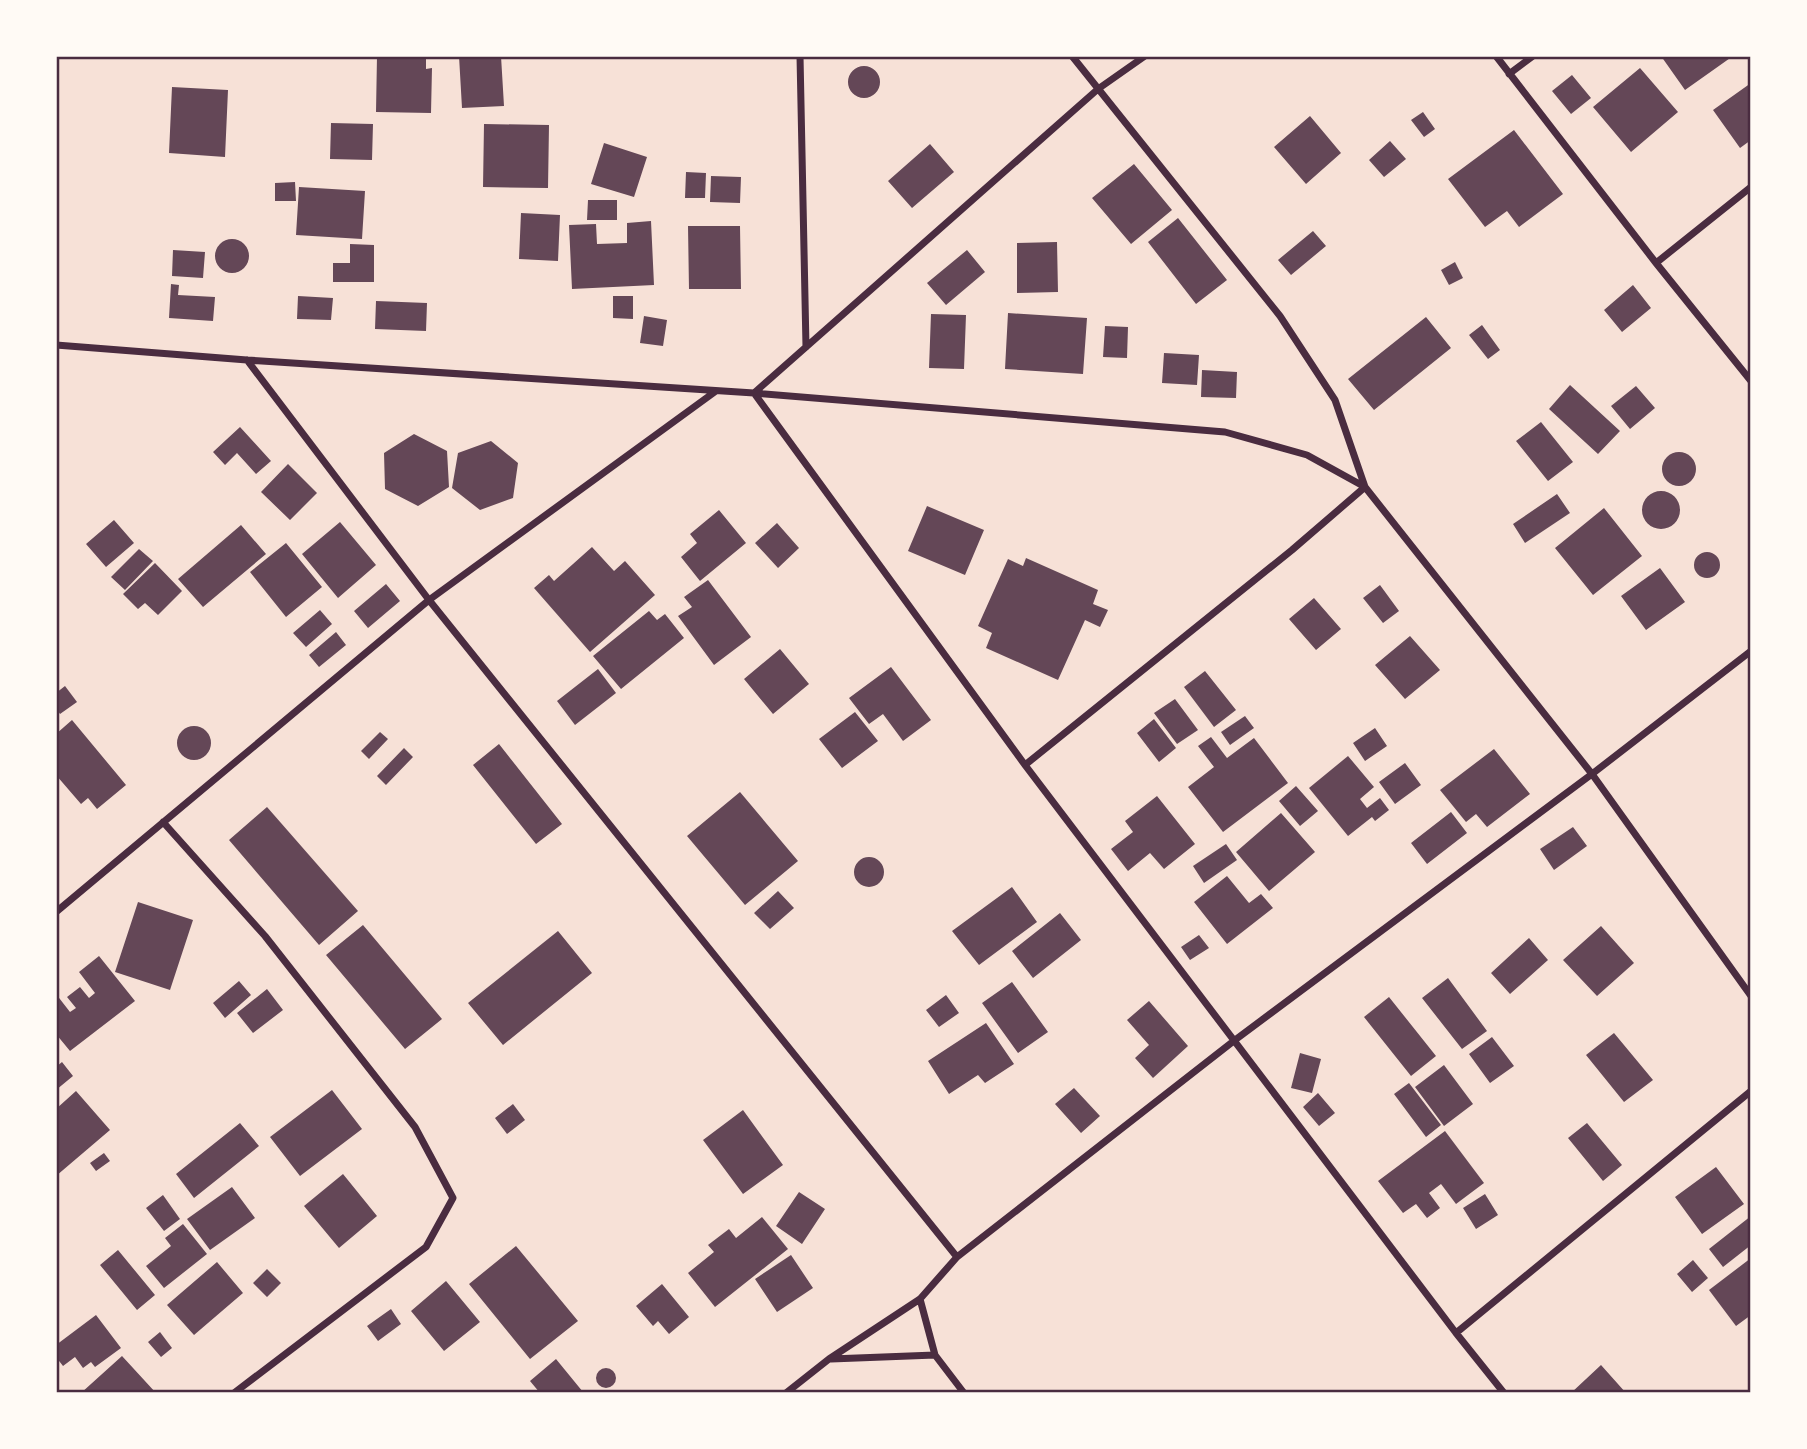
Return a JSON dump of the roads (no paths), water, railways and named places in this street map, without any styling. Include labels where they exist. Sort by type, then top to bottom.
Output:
[{"type":"street","points":[[800,56],[806,347]]},
{"type":"street","points":[[1072,56],[1280,316],[1335,400],[1365,487],[1592,774],[1751,996]]},
{"type":"street","points":[[754,393],[1098,89],[1145,56]]},
{"type":"street","points":[[1496,56],[1751,381]]},
{"type":"street","points":[[1509,74],[1533,56]]},
{"type":"street","points":[[1656,263],[1751,187]]},
{"type":"street","points":[[56,345],[754,393],[1225,432],[1307,455],[1365,487]]},
{"type":"street","points":[[247,360],[429,600],[957,1257]]},
{"type":"street","points":[[56,912],[429,600],[716,391]]},
{"type":"street","points":[[754,393],[1026,765],[1504,1393]]},
{"type":"street","points":[[1026,765],[1282,558],[1365,487]]},
{"type":"street","points":[[786,1393],[829,1359],[920,1299],[957,1257],[1235,1040],[1592,774],[1751,651]]},
{"type":"street","points":[[163,822],[265,936],[415,1127],[453,1198],[426,1247],[234,1393]]},
{"type":"street","points":[[1456,1333],[1751,1091]]},
{"type":"street","points":[[920,1299],[935,1355],[964,1393]]},
{"type":"street","points":[[829,1359],[935,1355]]}]
